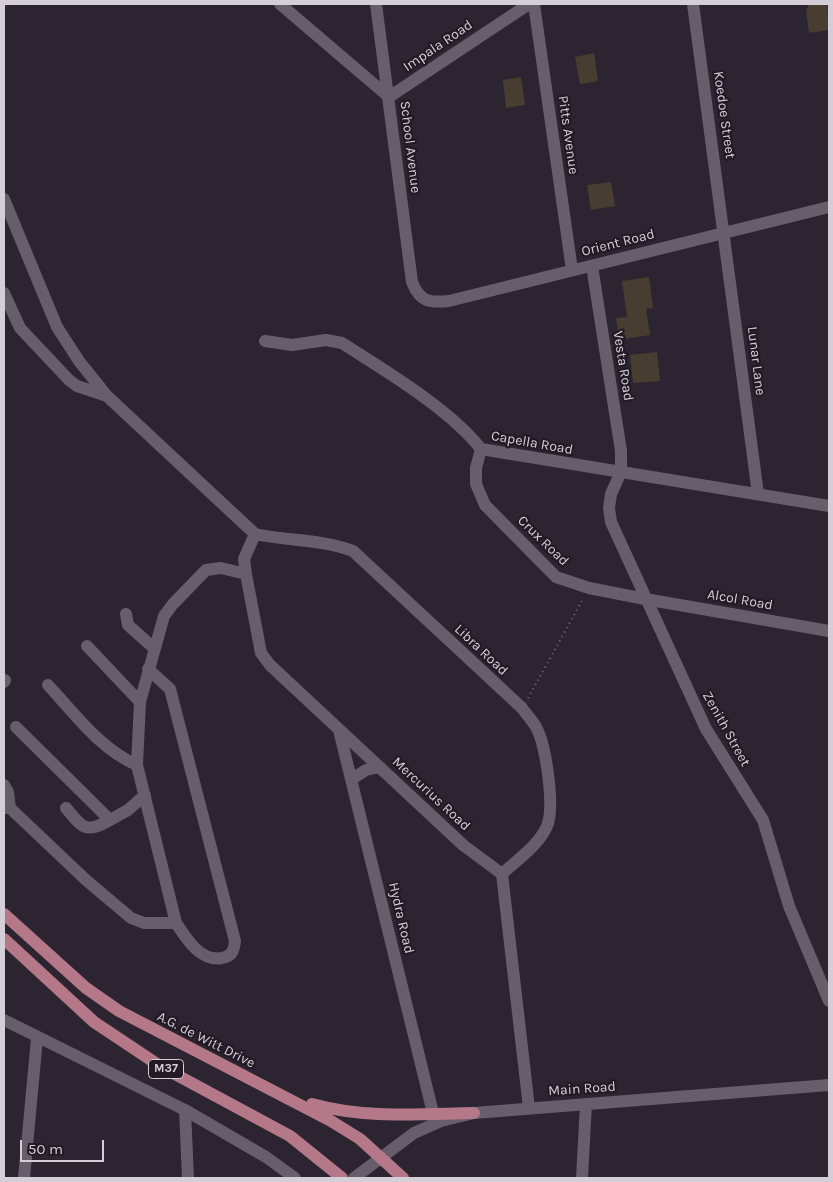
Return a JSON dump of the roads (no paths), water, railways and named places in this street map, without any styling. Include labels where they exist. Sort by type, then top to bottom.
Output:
[{"type":"main road","name":"A.G. de Witt Drive","points":[[4,914],[86,988],[119,1011],[293,1099],[360,1139],[403,1178]]},
{"type":"main road","name":"M37","points":[[4,939],[94,1022],[130,1047],[290,1136],[342,1178]]},
{"type":"main road","points":[[23,957],[34,942]]},
{"type":"main road","points":[[293,1099],[326,1108],[362,1114],[474,1113]]},
{"type":"street","points":[[280,4],[389,97]]},
{"type":"street","name":"School Avenue","points":[[376,4],[412,282],[417,294]]},
{"type":"street","name":"Impala Road","points":[[389,97],[529,4]]},
{"type":"street","name":"Pitts Avenue","points":[[534,4],[572,270]]},
{"type":"street","name":"Koedoe Street","points":[[693,4],[724,231]]},
{"type":"street","points":[[4,199],[57,327],[85,368],[107,396],[255,534]]},
{"type":"street","name":"Orient Road","points":[[417,294],[424,300],[436,302],[449,301],[724,231],[829,207]]},
{"type":"street","name":"Lunar Lane","points":[[724,231],[758,494]]},
{"type":"street","name":"Vesta Road","points":[[592,266],[617,419],[621,472]]},
{"type":"street","points":[[4,293],[20,328],[69,380],[77,386],[107,396]]},
{"type":"street","name":"Capella Road","points":[[265,341],[292,345],[326,340],[342,343],[444,413],[481,448],[829,506]]},
{"type":"street","points":[[69,380],[85,368]]},
{"type":"street","name":"Crux Road","points":[[481,448],[476,468],[476,484],[485,505],[556,577],[589,588],[645,599]]},
{"type":"street","name":"Zenith Street","points":[[621,472],[611,494],[609,508],[611,522],[706,729],[762,820],[788,906],[829,1001]]},
{"type":"street","name":"Mercurius Road","points":[[255,534],[244,559],[261,653],[270,665],[463,845],[502,874]]},
{"type":"street","name":"Libra Road","points":[[255,534],[275,539],[328,543],[353,550],[522,708],[536,728],[542,747],[551,812],[547,826],[540,838],[502,874]]},
{"type":"street","points":[[148,669],[170,690],[234,941],[234,950],[229,956],[218,959],[206,956],[198,951],[176,923],[137,765],[140,702],[148,669],[164,616],[206,570],[214,568],[246,574]]},
{"type":"street","name":"Alcol Road","points":[[645,599],[829,630]]},
{"type":"street","points":[[126,614],[128,625],[155,649]]},
{"type":"street","points":[[87,646],[140,702]]},
{"type":"street","points":[[48,685],[109,748],[125,760],[137,765]]},
{"type":"street","points":[[16,727],[110,820]]},
{"type":"street","name":"Hydra Road","points":[[339,730],[433,1113]]},
{"type":"street","points":[[352,779],[366,770],[380,767]]},
{"type":"street","points":[[4,785],[8,792],[7,808],[130,918],[144,923],[176,923]]},
{"type":"street","points":[[66,808],[82,826],[88,829],[96,828],[128,810],[145,795]]},
{"type":"street","points":[[502,874],[529,1108]]},
{"type":"street","points":[[4,1020],[185,1110],[266,1157],[294,1178]]},
{"type":"street","points":[[27,1178],[37,1038]]},
{"type":"street","name":"Main Road","points":[[354,1178],[414,1133],[425,1127],[474,1113],[829,1085]]},
{"type":"street","points":[[582,1178],[586,1104]]},
{"type":"street","points":[[185,1110],[188,1178]]}]
